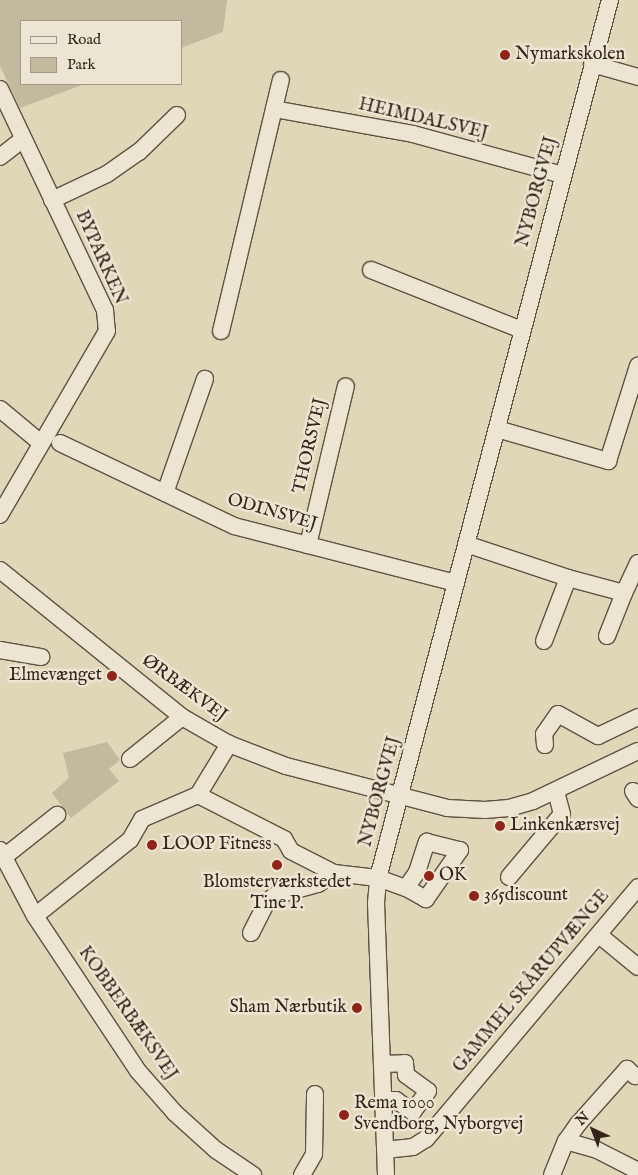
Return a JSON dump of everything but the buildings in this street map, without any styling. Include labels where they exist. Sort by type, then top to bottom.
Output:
[{"type":"street","name":"NYBORGVEJ","points":[[386,1175],[376,903],[378,878],[610,0]]},
{"type":"street","points":[[592,64],[638,76]]},
{"type":"street","points":[[221,331],[281,80]]},
{"type":"street","name":"BYPARKEN","points":[[0,89],[105,310],[107,331],[0,515]]},
{"type":"street","name":"HEIMDALSVEJ","points":[[274,109],[413,134],[563,175]]},
{"type":"street","points":[[52,200],[107,174],[140,152],[177,115]]},
{"type":"street","points":[[0,157],[24,139]]},
{"type":"street","points":[[371,270],[522,330]]},
{"type":"street","points":[[497,429],[608,461],[638,366]]},
{"type":"street","points":[[166,493],[205,379]]},
{"type":"street","name":"THORSVEJ","points":[[308,544],[346,386]]},
{"type":"street","points":[[0,409],[41,443]]},
{"type":"street","name":"ODINSVEJ","points":[[60,443],[234,526],[456,583]]},
{"type":"street","points":[[466,544],[568,578],[624,593]]},
{"type":"street","points":[[607,636],[638,563]]},
{"type":"street","name":"ØRBÆKVEJ","points":[[0,570],[182,717],[229,744],[286,766],[400,795]]},
{"type":"street","points":[[544,641],[568,578]]},
{"type":"street","points":[[0,650],[41,657]]},
{"type":"street","points":[[545,745],[544,734],[558,714],[598,736],[638,717]]},
{"type":"street","points":[[130,759],[182,717]]},
{"type":"street","points":[[35,916],[130,840],[142,819],[198,795],[229,744]]},
{"type":"street","points":[[400,795],[447,808],[485,810],[509,808],[556,792],[638,752]]},
{"type":"street","points":[[509,877],[562,814],[556,792]]},
{"type":"street","points":[[198,795],[284,839],[291,851],[334,873],[378,878],[406,888]]},
{"type":"street","points":[[2,853],[58,815]]},
{"type":"street","name":"KOBBERBÆKSVEJ","points":[[2,853],[35,916],[137,1070],[175,1113],[216,1150],[253,1175]]},
{"type":"street","points":[[251,933],[266,904],[274,896],[318,884],[334,873]]},
{"type":"street","name":"GAMMEL SKÅRUPVÆNGE","points":[[385,1150],[412,1147],[426,1139],[638,887]]},
{"type":"street","points":[[599,935],[638,967]]},
{"type":"street","points":[[382,1064],[405,1063],[406,1075],[428,1090],[413,1112],[396,1100],[384,1100]]},
{"type":"street","points":[[552,1175],[566,1141],[578,1124],[627,1069],[635,1076]]},
{"type":"street","points":[[302,1175],[314,1154],[315,1094]]},
{"type":"street","points":[[566,1141],[597,1150],[638,1171]]},
{"type":"green space","points":[[0,0],[227,0],[223,32],[182,48],[182,20],[20,20],[20,85],[82,85],[20,108],[0,66]]},
{"type":"green space","points":[[107,742],[120,760],[109,769],[119,781],[71,818],[52,793],[69,778],[63,753]]},
{"type":"place","name":"Nymarkskolen","points":[[505,55]]},
{"type":"place","name":"Elmevænget","points":[[112,676]]},
{"type":"place","name":"Linkenkærsvej","points":[[500,826]]},
{"type":"place","name":"LOOP Fitness","points":[[152,845]]},
{"type":"place","name":"Blomsterværkstedet Tine P.","points":[[277,865]]},
{"type":"place","name":"OK","points":[[429,876]]},
{"type":"place","name":"365discount","points":[[474,896]]},
{"type":"place","name":"Sham Nærbutik","points":[[357,1008]]},
{"type":"place","name":"Rema 1000 Svendborg, Nyborgvej","points":[[344,1115]]}]
